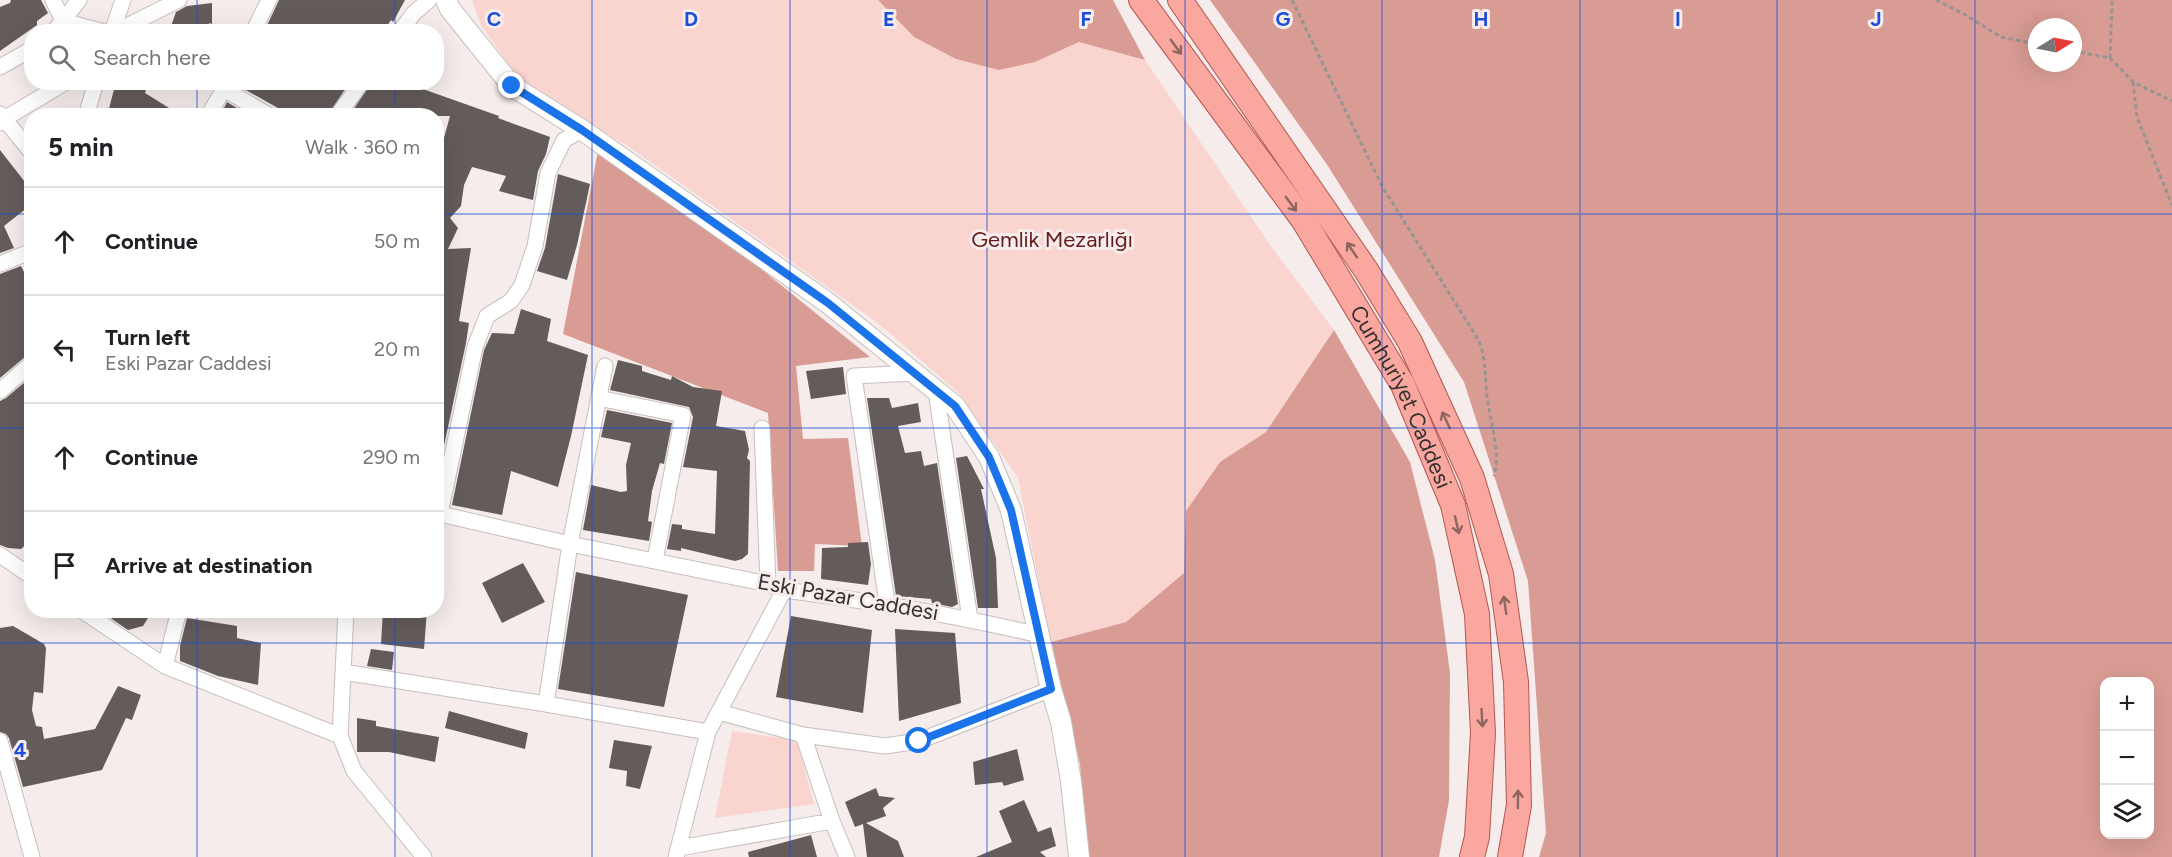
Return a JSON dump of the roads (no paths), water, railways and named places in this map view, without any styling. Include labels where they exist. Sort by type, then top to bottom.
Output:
[{"type":"main road","name":"Cumhuriyet Caddesi","points":[[1141,0],[1304,221],[1403,385],[1453,506],[1477,614],[1483,733],[1477,837],[1472,857]]},
{"type":"main road","name":"Cumhuriyet Caddesi","points":[[1180,0],[1366,270],[1410,342],[1472,478],[1501,574],[1516,682],[1519,805],[1510,857]]},
{"type":"street","points":[[53,0],[58,24]]},
{"type":"street","points":[[60,24],[79,0]]},
{"type":"street","points":[[116,24],[123,0]]},
{"type":"street","points":[[130,24],[178,0]]},
{"type":"street","points":[[257,24],[269,0]]},
{"type":"street","points":[[406,24],[429,0]]},
{"type":"street","points":[[446,0],[450,9],[512,86],[582,130],[828,303],[955,406],[989,457],[1011,510],[1051,689],[1061,722],[1071,781],[1078,857]]},
{"type":"street","points":[[1,65],[24,53]]},
{"type":"street","points":[[24,144],[1,119],[52,90]]},
{"type":"street","points":[[88,108],[94,90]]},
{"type":"street","points":[[213,108],[224,90]]},
{"type":"street","points":[[232,90],[258,108]]},
{"type":"street","points":[[343,108],[356,90]]},
{"type":"street","points":[[444,486],[475,347],[487,316],[511,301],[522,285],[535,246],[548,173],[564,140],[582,130]]},
{"type":"street","points":[[0,264],[24,254]]},
{"type":"street","points":[[546,704],[570,544],[605,366]]},
{"type":"street","points":[[0,391],[24,370]]},
{"type":"street","points":[[887,603],[854,376],[915,373]]},
{"type":"street","points":[[936,391],[970,618]]},
{"type":"street","points":[[597,398],[683,415],[656,560]]},
{"type":"street","points":[[762,428],[768,584]]},
{"type":"street","name":"Eski Pazar Caddesi","points":[[444,514],[570,544],[768,584],[784,590],[887,603],[970,618],[1039,635]]},
{"type":"street","points":[[0,555],[24,566]]},
{"type":"street","points":[[784,590],[708,732],[678,853],[832,821]]},
{"type":"street","points":[[93,618],[165,666],[340,736]]},
{"type":"street","points":[[165,666],[177,618]]},
{"type":"street","points":[[346,618],[340,736],[354,771],[423,857]]},
{"type":"street","points":[[343,672],[708,732]]},
{"type":"street","points":[[719,712],[803,735],[885,746],[906,744],[931,736],[1051,689]]},
{"type":"street","points":[[803,735],[832,821],[847,857]]},
{"type":"street","points":[[0,741],[4,768],[32,857]]},
{"type":"park label","name":"Gemlik Mezarlığı","points":[[1052,239]]}]
